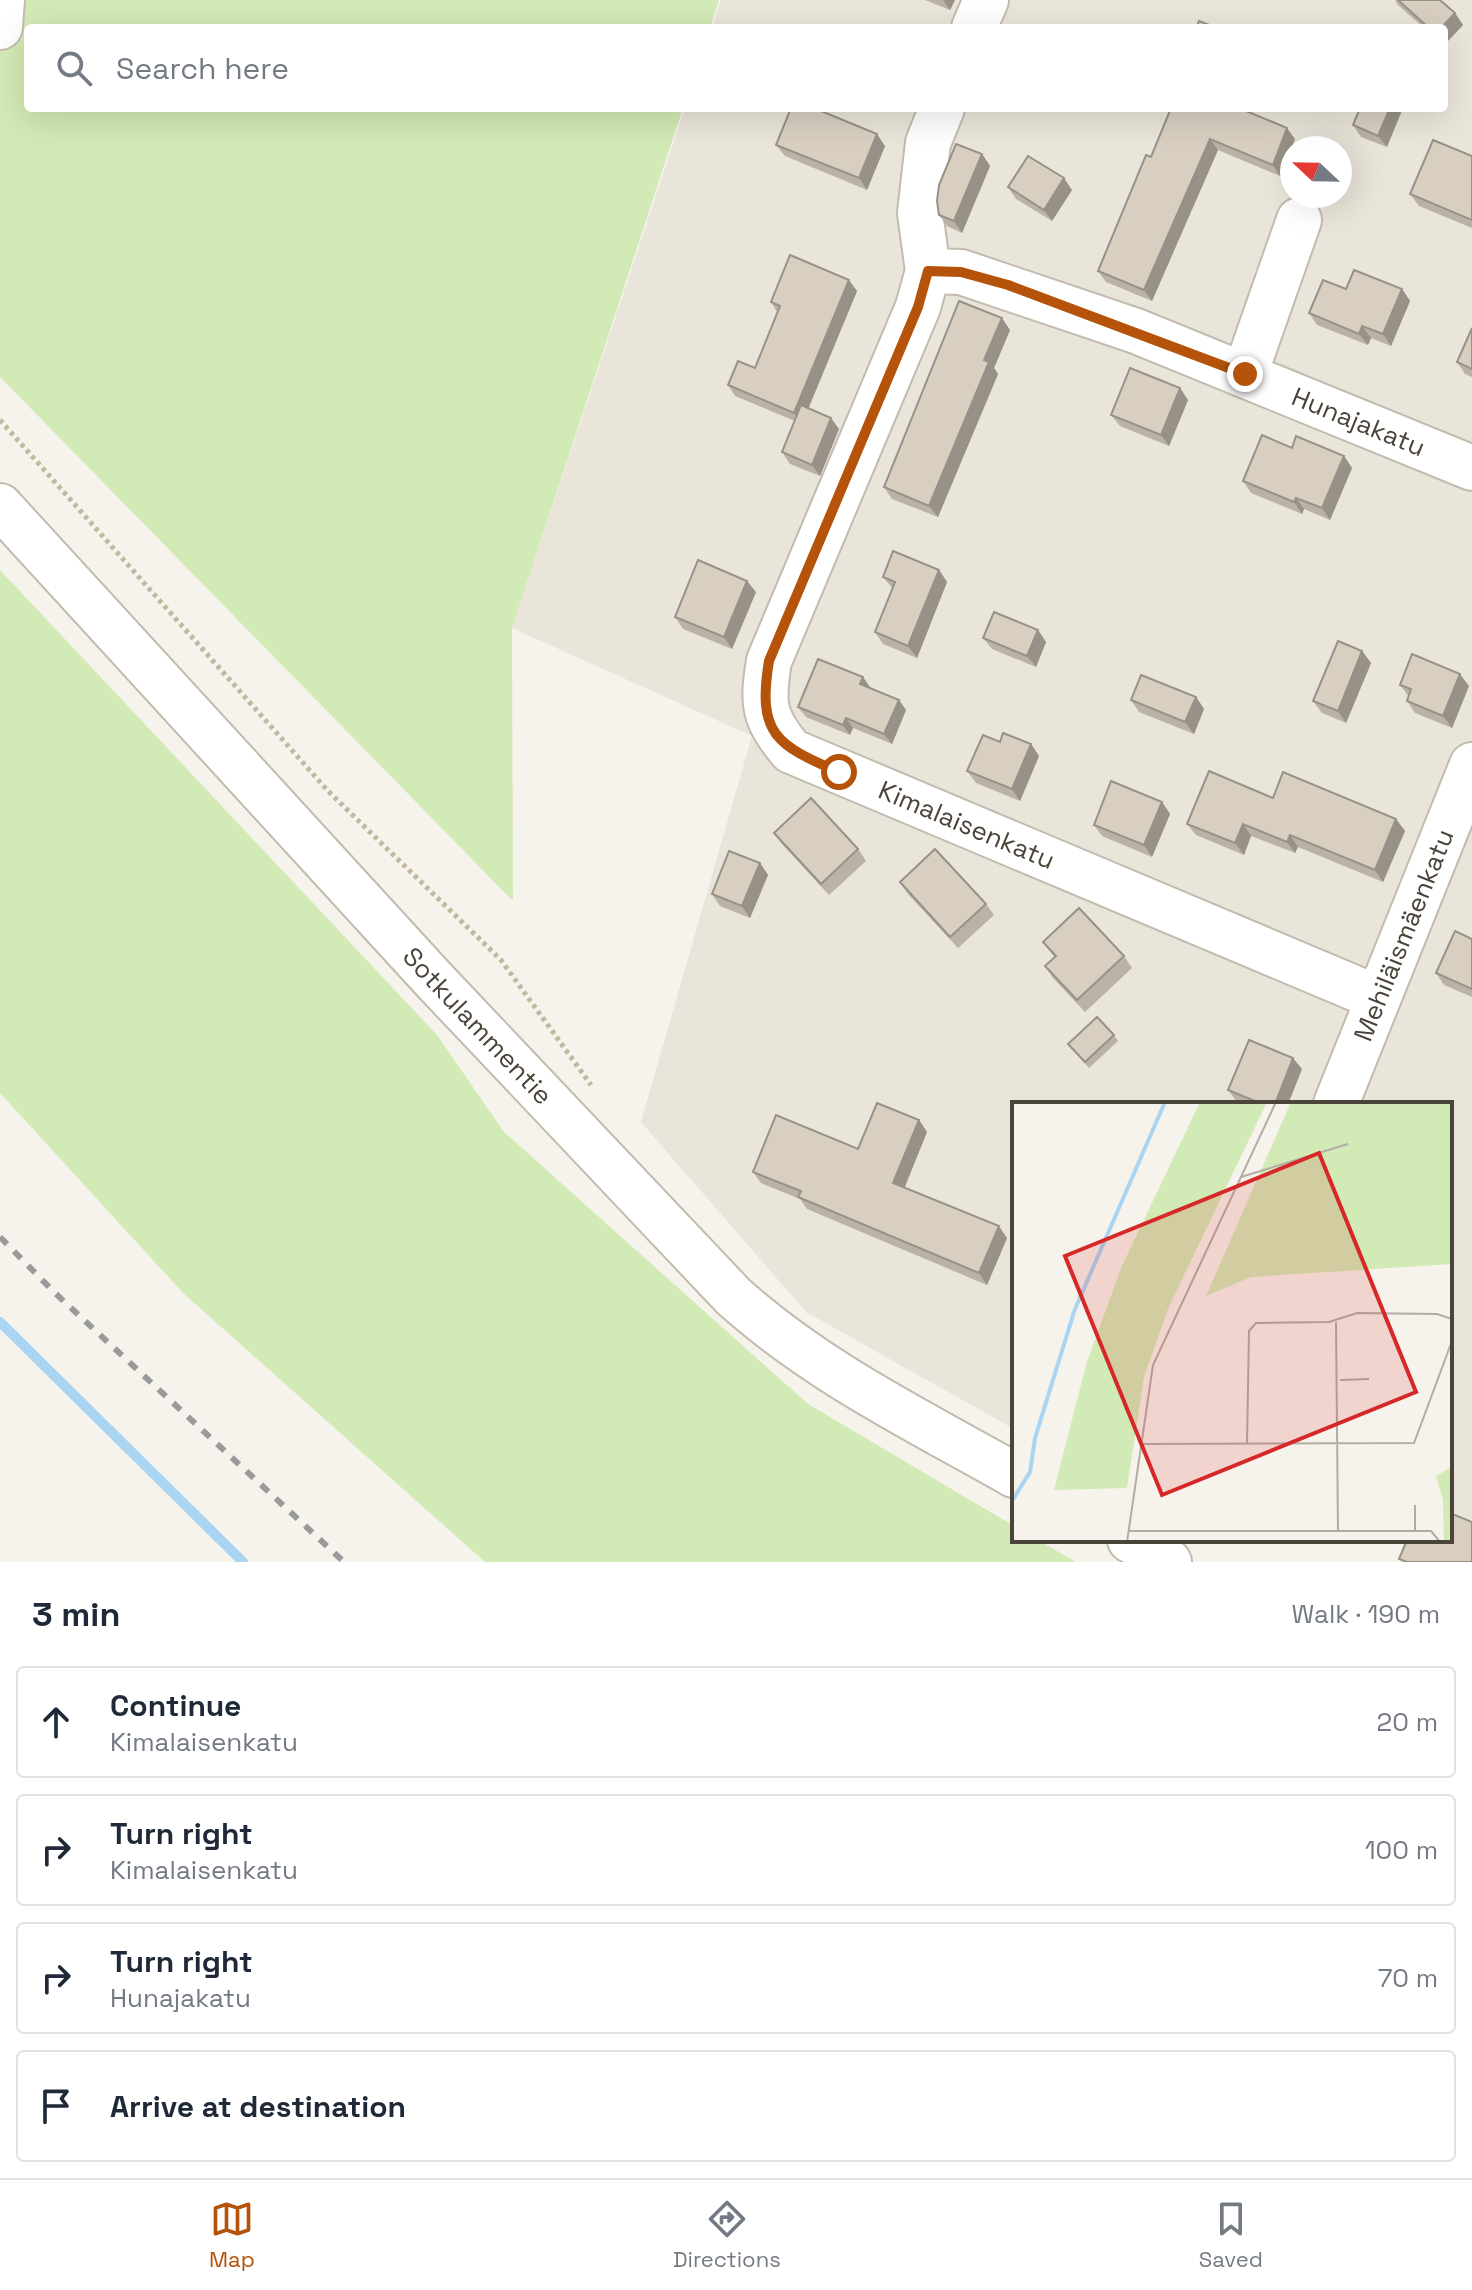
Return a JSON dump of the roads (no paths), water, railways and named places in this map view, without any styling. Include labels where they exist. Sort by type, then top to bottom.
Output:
[{"type":"street","points":[[0,27],[2,0]]},
{"type":"street","points":[[976,24],[986,0]]},
{"type":"street","name":"Kimalaisenkatu","points":[[940,112],[928,143],[920,213],[928,271],[918,307],[769,661],[763,697],[770,725],[791,751],[1378,998]]},
{"type":"street","points":[[1245,374],[1299,220]]},
{"type":"street","name":"Hunajakatu","points":[[928,271],[961,272],[1008,285],[1245,374],[1472,468]]},
{"type":"street","name":"Sotkulammentie","points":[[0,506],[434,980],[733,1296],[769,1329],[820,1365],[1012,1474]]},
{"type":"street","name":"Mehiläismäenkatu","points":[[1337,1102],[1472,765]]},
{"type":"waterway","points":[[0,1322],[243,1562]]},
{"type":"railway","points":[[0,1237],[55,1293],[344,1562]]}]
